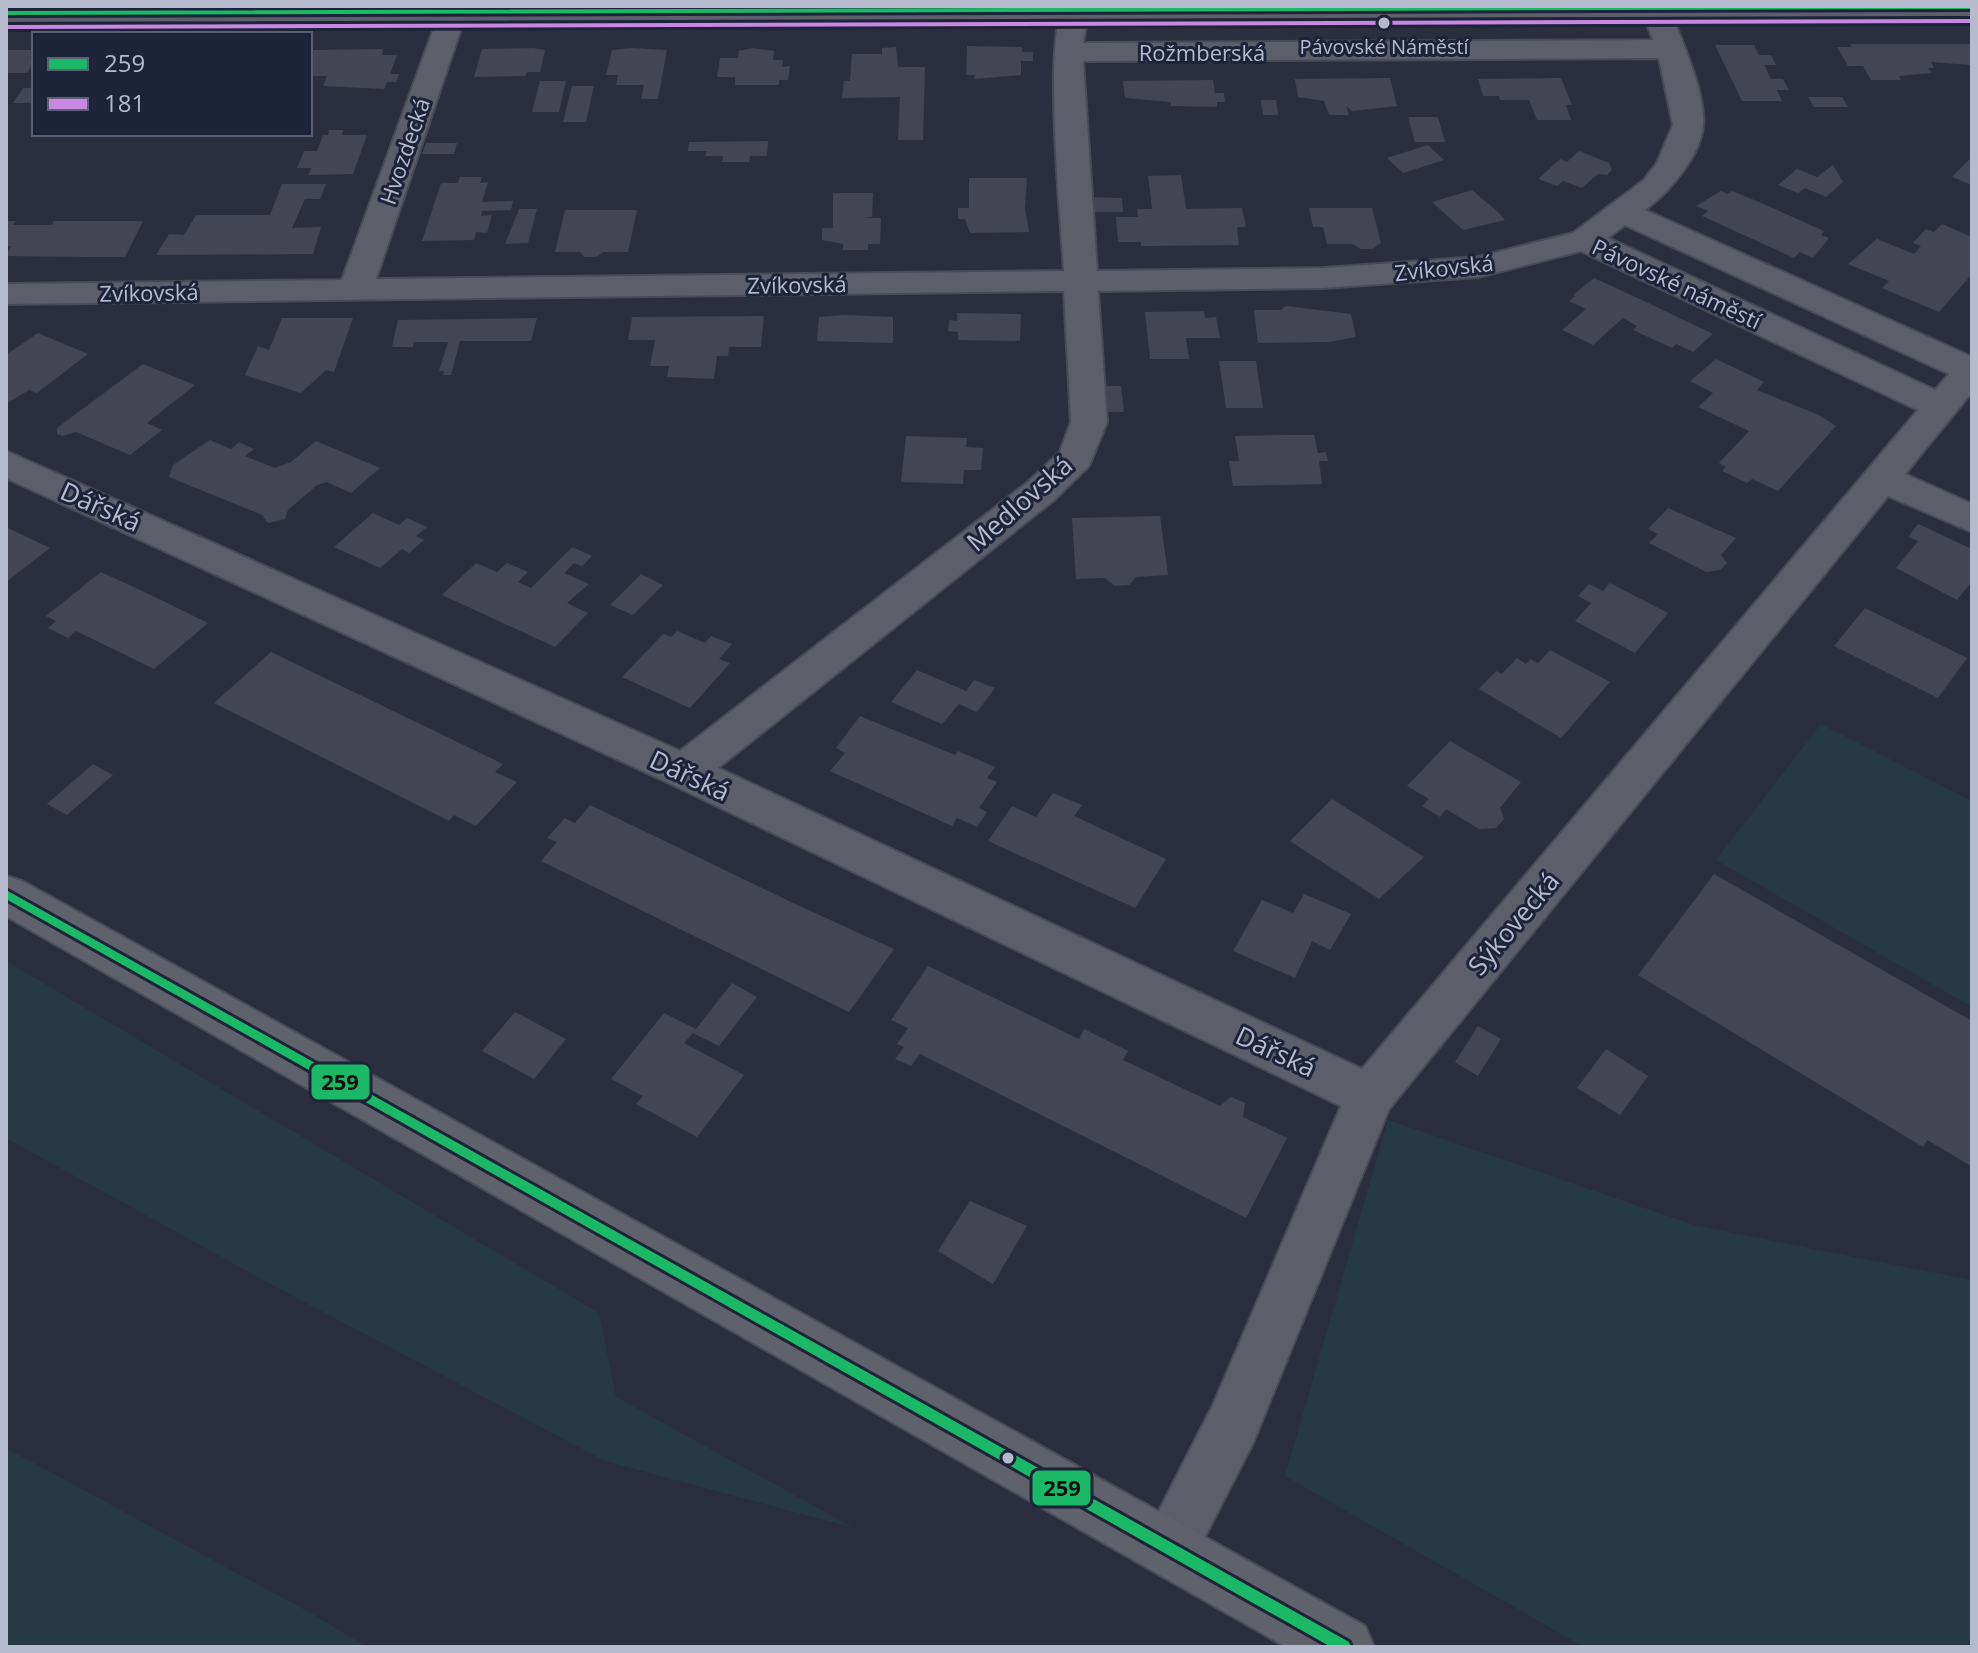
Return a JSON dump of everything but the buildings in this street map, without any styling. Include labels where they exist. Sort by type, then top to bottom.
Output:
[{"type":"main road","points":[[6,894],[1344,1647]]},
{"type":"street","points":[[1623,212],[1655,187],[1672,164],[1688,125],[1685,93],[1654,6]]},
{"type":"street","name":"Rožmberská","points":[[6,13],[637,8],[1972,7]]},
{"type":"street","name":"Medlovská","points":[[684,771],[1041,491],[1076,457],[1089,422],[1068,61],[1071,52],[1070,22],[1075,10]]},
{"type":"street","name":"Hvozdecká","points":[[355,290],[453,11]]},
{"type":"street","name":"Rožmberská","points":[[1071,52],[1669,49]]},
{"type":"street","name":"Pávovské náměstí","points":[[1939,406],[1585,240],[1623,212],[1972,369]]},
{"type":"street","name":"Zvíkovská","points":[[6,294],[1338,277],[1478,267],[1585,240]]},
{"type":"street","name":"Sýkovecká","points":[[1169,1548],[1233,1424],[1370,1096],[1972,369]]},
{"type":"street","name":"Dářská","points":[[6,463],[684,771],[1370,1096]]},
{"type":"street","points":[[1883,479],[1972,519]]},
{"type":"shaded area","points":[[1821,724],[1972,801],[1972,1007],[1716,860]]},
{"type":"shaded area","points":[[6,961],[599,1313],[616,1397],[854,1528],[605,1461],[276,1287],[6,1138]]},
{"type":"shaded area","points":[[1388,1120],[1697,1226],[1972,1280],[1972,1647],[1584,1647],[1285,1476]]},
{"type":"shaded area","points":[[6,1448],[307,1611],[367,1647],[6,1647]]},
{"type":"transit line","name":"259","points":[[6,13],[1972,7]]},
{"type":"transit line","name":"181","points":[[6,27],[1972,21]]},
{"type":"transit line","name":"259","points":[[6,894],[1344,1647]]},
{"type":"place","name":"Pávovské Náměstí","points":[[1384,23]]}]
